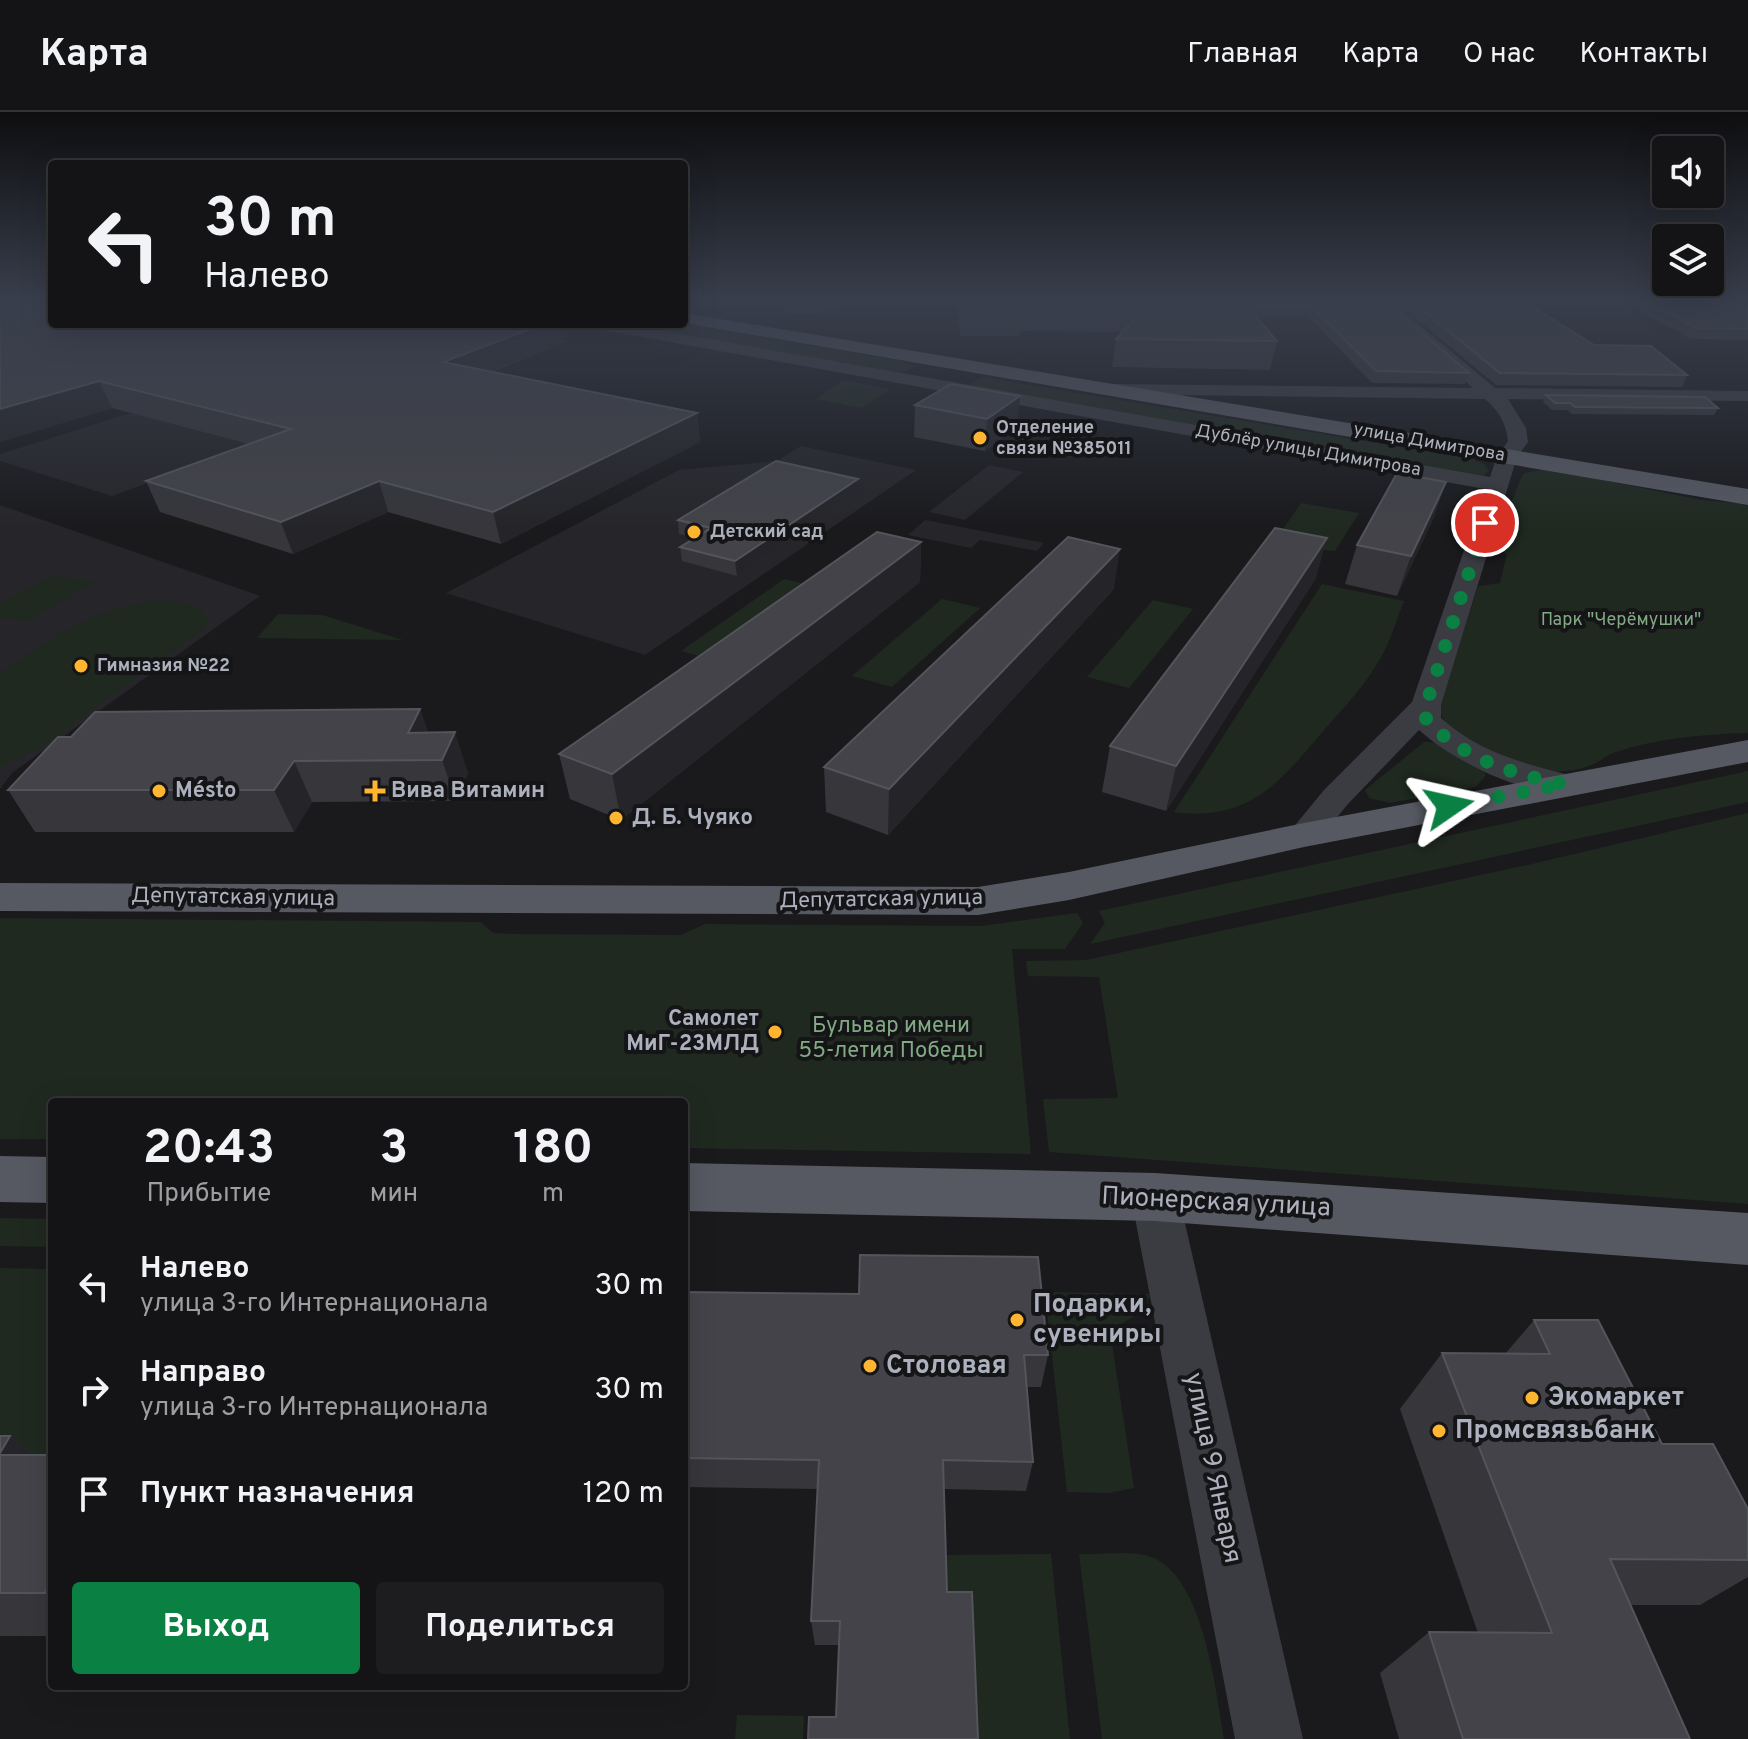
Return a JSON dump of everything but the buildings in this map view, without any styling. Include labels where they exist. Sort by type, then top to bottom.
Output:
[{"type":"main road","name":"улица Димитрова","points":[[1036,377],[1748,497]]},
{"type":"main road","name":"Депутатская улица","points":[[0,897],[978,901],[1069,886],[1304,835],[1748,751]]},
{"type":"main road","points":[[0,1179],[48,1180]]},
{"type":"main road","name":"Пионерская улица","points":[[688,1187],[1155,1197],[1748,1239]]},
{"type":"street","name":"Дублёр улицы Димитрова","points":[[894,377],[1498,485]]},
{"type":"street","points":[[1471,377],[1505,406],[1516,428],[1518,442],[1507,456],[1426,705],[1426,720],[1453,744],[1511,774],[1566,784]]},
{"type":"street","points":[[1108,389],[1748,396]]},
{"type":"street","points":[[1304,835],[1336,797],[1426,705]]},
{"type":"street","name":"улица 9 Января","points":[[1155,1197],[1269,1739]]},
{"type":"shaded area","points":[[246,377],[439,377],[112,496],[0,461],[0,454]]},
{"type":"shaded area","name":"Детский сад","points":[[801,446],[916,470],[645,655],[446,593],[679,470],[777,461]]},
{"type":"shaded area","points":[[989,465],[1023,472],[965,520],[929,512]]},
{"type":"shaded area","name":"Гимназия №22","points":[[0,505],[260,596],[12,773],[0,789]]},
{"type":"shaded area","points":[[925,520],[1044,543],[1037,551],[980,540],[971,548],[908,535]]},
{"type":"green space","points":[[982,377],[1472,459],[1484,464],[1489,471],[1483,476],[1315,449],[1313,443],[1293,440],[1287,444],[1283,443],[1284,438],[1260,434],[1253,438],[967,387]]},
{"type":"green space","points":[[843,380],[891,389],[861,408],[816,399]]},
{"type":"green space","name":"Парк \"Черёмушки\"","points":[[1548,469],[1701,500],[1748,504],[1748,733],[1651,743],[1615,752],[1592,765],[1558,772],[1525,768],[1493,756],[1449,726],[1441,713],[1442,700],[1478,586],[1500,583],[1507,554],[1495,548],[1496,544],[1510,543],[1514,531],[1502,526],[1521,478],[1524,473]]},
{"type":"green space","points":[[1301,503],[1359,513],[1335,551],[1273,544]]},
{"type":"green space","points":[[51,576],[95,582],[27,621],[0,617],[0,603]]},
{"type":"green space","points":[[784,579],[819,587],[716,661],[681,651]]},
{"type":"green space","points":[[1322,584],[1404,601],[1385,649],[1371,674],[1273,785],[1240,806],[1199,814],[1174,812]]},
{"type":"green space","points":[[942,599],[980,608],[892,687],[852,676]]},
{"type":"green space","points":[[1153,600],[1193,609],[1129,688],[1087,677]]},
{"type":"green space","points":[[167,601],[196,606],[208,618],[205,628],[41,747],[0,767],[0,672],[59,635],[100,615],[121,607]]},
{"type":"green space","points":[[278,614],[322,615],[403,640],[257,638]]},
{"type":"green space","points":[[1424,742],[1440,744],[1459,752],[1486,775],[1476,787],[1390,803],[1369,798],[1365,790]]},
{"type":"green space","points":[[1748,771],[1748,802],[1090,944],[1105,923],[1099,911]]},
{"type":"green space","points":[[1748,813],[1748,1204],[1049,1152],[1043,1099],[1118,1098],[1099,977],[1028,976],[1026,961],[1086,960],[1532,864]]},
{"type":"green space","name":"Бульвар имени 55-летия Победы","points":[[1077,913],[1083,923],[1065,949],[1012,949],[1031,1154],[688,1148],[688,1098],[48,1098],[48,1139],[0,1139],[0,918],[481,922],[493,933],[512,934],[681,935],[705,924],[981,926]]},
{"type":"green space","points":[[0,1218],[48,1219],[48,1247],[0,1246]]},
{"type":"green space","points":[[0,1268],[48,1269],[48,1475],[0,1475]]},
{"type":"green space","points":[[1045,1292],[1152,1294],[1135,1316],[1110,1330],[1134,1488],[1109,1493],[1067,1492]]},
{"type":"green space","points":[[1051,1554],[1070,1739],[974,1739],[947,1613],[944,1555]]},
{"type":"green space","points":[[1079,1554],[1148,1556],[1167,1566],[1182,1584],[1204,1635],[1224,1739],[1102,1739]]},
{"type":"green space","points":[[737,1715],[804,1716],[803,1739],[735,1739]]},
{"type":"place","name":"Отделение связи №385011","points":[[980,438]]},
{"type":"place","name":"Детский сад","points":[[694,532]]},
{"type":"place","name":"Гимназия №22","points":[[81,666]]},
{"type":"place","name":"Mésto","points":[[159,791]]},
{"type":"place","name":"Вива Витамин","points":[[375,791]]},
{"type":"place","name":"Д. Б. Чуяко","points":[[616,818]]},
{"type":"place","name":"Самолет МиГ-23МЛД","points":[[775,1032]]},
{"type":"place","name":"Подарки, сувениры","points":[[1017,1320]]},
{"type":"place","name":"Столовая","points":[[870,1366]]},
{"type":"place","name":"Экомаркет","points":[[1532,1398]]},
{"type":"place","name":"Промсвязьбанк","points":[[1439,1431]]},
{"type":"route","points":[[1449,806],[1566,784],[1511,774],[1453,744],[1426,720],[1426,705],[1485,523]]}]
